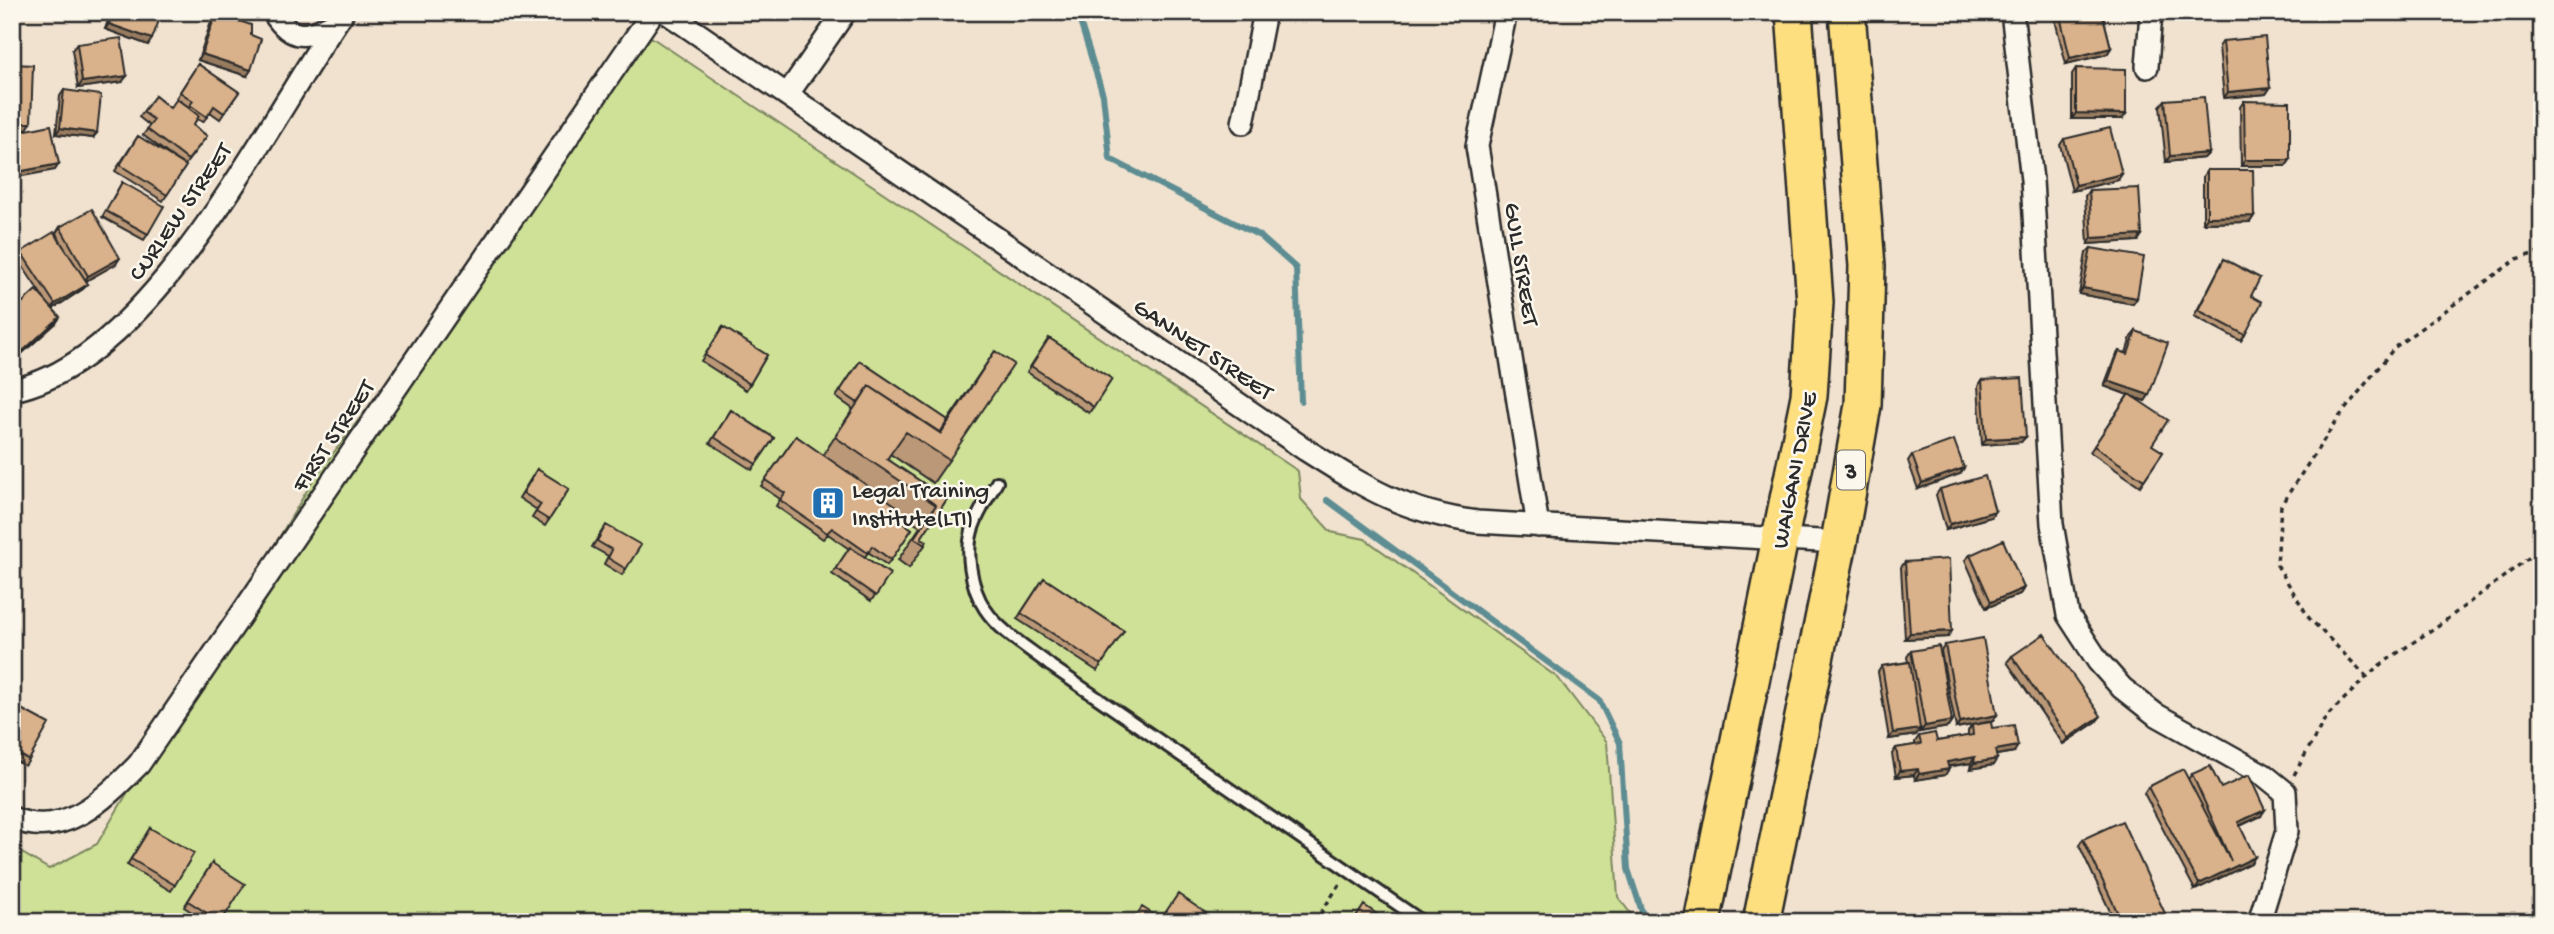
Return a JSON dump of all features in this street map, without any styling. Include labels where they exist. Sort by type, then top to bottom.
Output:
[{"type":"highway","name":"WAIGANI DRIVE","points":[[1702,922],[1809,396],[1815,302],[1794,12]]},
{"type":"highway","name":"3","points":[[1761,922],[1839,542],[1863,405],[1867,266],[1847,12]]},
{"type":"street","points":[[273,12],[283,27],[295,34],[314,33],[340,17]]},
{"type":"street","name":"FIRST STREET","points":[[12,818],[26,824],[61,822],[77,816],[99,804],[139,764],[653,12]]},
{"type":"street","name":"GANNET STREET","points":[[666,12],[1306,450],[1374,492],[1411,509],[1454,519],[1538,526],[1839,542]]},
{"type":"street","points":[[787,95],[845,12]]},
{"type":"street","points":[[1243,123],[1265,12]]},
{"type":"street","name":"GULL STREET","points":[[1506,12],[1477,146],[1538,526]]},
{"type":"street","points":[[2011,12],[2032,180],[2052,524],[2068,615],[2098,661],[2122,688],[2155,714],[2264,775],[2285,792],[2287,831],[2259,922]]},
{"type":"street","points":[[2147,67],[2151,12]]},
{"type":"street","name":"CURLEW STREET","points":[[12,390],[71,366],[113,335],[155,295],[191,247],[340,17]]},
{"type":"lane","points":[[997,482],[973,526],[969,550],[976,588],[985,610],[1051,666],[1423,922]]},
{"type":"path","points":[[2367,677],[2309,618],[2277,565],[2281,505],[2339,417],[2395,347],[2517,259],[2542,251]]},
{"type":"path","points":[[2285,792],[2326,717],[2367,677],[2542,548]]},
{"type":"path","points":[[1315,922],[1348,872]]},
{"type":"green space","points":[[651,37],[1298,471],[1301,499],[1331,532],[1365,539],[1558,678],[1607,742],[1618,897],[1637,922],[12,922],[12,847],[49,869],[97,844],[315,477]]},
{"type":"building","points":[[113,12],[153,12],[161,15],[152,39],[109,24]]},
{"type":"building","points":[[2059,12],[2102,12],[2111,48],[2070,58]]},
{"type":"building","points":[[216,13],[251,25],[251,35],[261,39],[251,70],[202,54]]},
{"type":"building","points":[[2265,37],[2270,88],[2228,92],[2223,41]]},
{"type":"building","points":[[121,38],[127,76],[82,82],[77,44]]},
{"type":"building","points":[[12,64],[33,65],[31,123],[12,123]]},
{"type":"building","points":[[198,64],[239,92],[224,113],[214,106],[207,117],[190,105],[193,101],[180,92]]},
{"type":"building","points":[[2076,68],[2126,69],[2126,114],[2076,113]]},
{"type":"building","points":[[64,90],[101,95],[97,133],[60,128]]},
{"type":"building","points":[[155,96],[170,108],[177,99],[199,116],[193,125],[207,136],[188,160],[147,129],[154,120],[143,112]]},
{"type":"building","points":[[2204,97],[2209,153],[2170,156],[2165,100]]},
{"type":"building","points":[[2244,101],[2290,102],[2290,160],[2245,160]]},
{"type":"building","points":[[51,125],[59,164],[12,173],[12,133]]},
{"type":"building","points":[[2110,128],[2122,174],[2076,185],[2064,139]]},
{"type":"building","points":[[138,136],[186,166],[167,195],[120,165]]},
{"type":"building","points":[[2207,170],[2253,170],[2254,216],[2207,217]]},
{"type":"building","points":[[122,182],[164,206],[148,234],[106,211]]},
{"type":"building","points":[[2139,188],[2142,235],[2092,238],[2089,190]]},
{"type":"building","points":[[92,209],[120,258],[88,276],[60,227]]},
{"type":"building","points":[[54,232],[88,284],[55,304],[21,252]]},
{"type":"building","points":[[2091,248],[2144,257],[2137,298],[2083,288]]},
{"type":"building","points":[[2224,259],[2260,278],[2251,296],[2262,302],[2245,335],[2198,310]]},
{"type":"building","points":[[36,290],[60,317],[23,351],[12,340],[12,312]]},
{"type":"building","points":[[723,327],[767,355],[750,384],[705,355]]},
{"type":"building","points":[[2136,331],[2168,343],[2149,395],[2108,381],[2119,351],[2128,354]]},
{"type":"building","points":[[1049,338],[1112,379],[1094,407],[1031,366]]},
{"type":"building","points":[[995,351],[1014,364],[949,460],[906,432],[887,459],[947,499],[921,538],[927,541],[925,545],[914,538],[936,505],[835,437],[869,386],[941,433]]},
{"type":"building","points":[[860,361],[948,420],[940,433],[869,386],[858,403],[840,391]]},
{"type":"building","points":[[2022,378],[2026,437],[1986,439],[1982,380]]},
{"type":"building","points":[[2129,394],[2168,420],[2152,445],[2163,452],[2144,480],[2094,446]]},
{"type":"building","points":[[731,410],[774,438],[756,464],[714,437]]},
{"type":"building","name":"Legal Training Institute(LTI)","points":[[796,436],[898,507],[893,516],[912,529],[891,560],[872,546],[868,553],[832,528],[827,533],[780,500],[785,493],[765,480]]},
{"type":"building","points":[[1954,440],[1964,468],[1922,483],[1912,455]]},
{"type":"building","points":[[537,469],[569,489],[549,520],[536,512],[541,504],[523,493]]},
{"type":"building","points":[[1985,476],[1995,511],[1950,524],[1940,489]]},
{"type":"building","points":[[606,525],[641,545],[626,569],[608,558],[612,550],[597,541]]},
{"type":"building","points":[[2003,540],[2024,588],[1991,602],[1970,555]]},
{"type":"building","points":[[850,547],[890,574],[876,596],[836,568]]},
{"type":"building","points":[[1949,559],[1952,631],[1910,633],[1905,562]]},
{"type":"building","points":[[1044,578],[1124,631],[1101,665],[1021,613]]},
{"type":"building","points":[[2044,634],[2101,716],[2068,738],[2012,656]]},
{"type":"building","points":[[1983,638],[1997,715],[1960,722],[1945,645]]},
{"type":"building","points":[[1939,646],[1952,721],[1925,726],[1911,651]]},
{"type":"building","points":[[1910,662],[1920,729],[1893,733],[1882,666]]},
{"type":"building","points":[[12,704],[49,724],[29,760],[12,750]]},
{"type":"building","points":[[1991,722],[1992,728],[2014,725],[2018,746],[1995,750],[1997,759],[1974,763],[1975,757],[1947,762],[1949,769],[1919,774],[1918,769],[1900,771],[1896,748],[1921,744],[1919,736],[1935,733],[1937,741],[1973,735],[1972,725]]},
{"type":"building","points":[[2210,766],[2221,788],[2249,775],[2265,810],[2238,822],[2255,857],[2199,884],[2148,787],[2183,769],[2231,861],[2192,774]]},
{"type":"building","points":[[2122,821],[2169,922],[2122,922],[2083,839]]},
{"type":"building","points":[[150,828],[194,853],[175,885],[131,859]]},
{"type":"building","points":[[212,863],[245,884],[221,922],[188,901]]},
{"type":"building","points":[[1178,894],[1219,922],[1132,922],[1142,907],[1161,919]]},
{"type":"building","points":[[1364,905],[1388,922],[1353,922]]},
{"type":"building","points":[[12,915],[23,922],[12,922]]},
{"type":"waterway","points":[[1077,12],[1103,95],[1110,159],[1260,236],[1296,268],[1301,401]]},
{"type":"waterway","points":[[1327,500],[1599,700],[1620,743],[1628,869],[1643,915]]},
{"type":"place","name":"Legal Training Institute(LTI)","points":[[828,503]]}]
